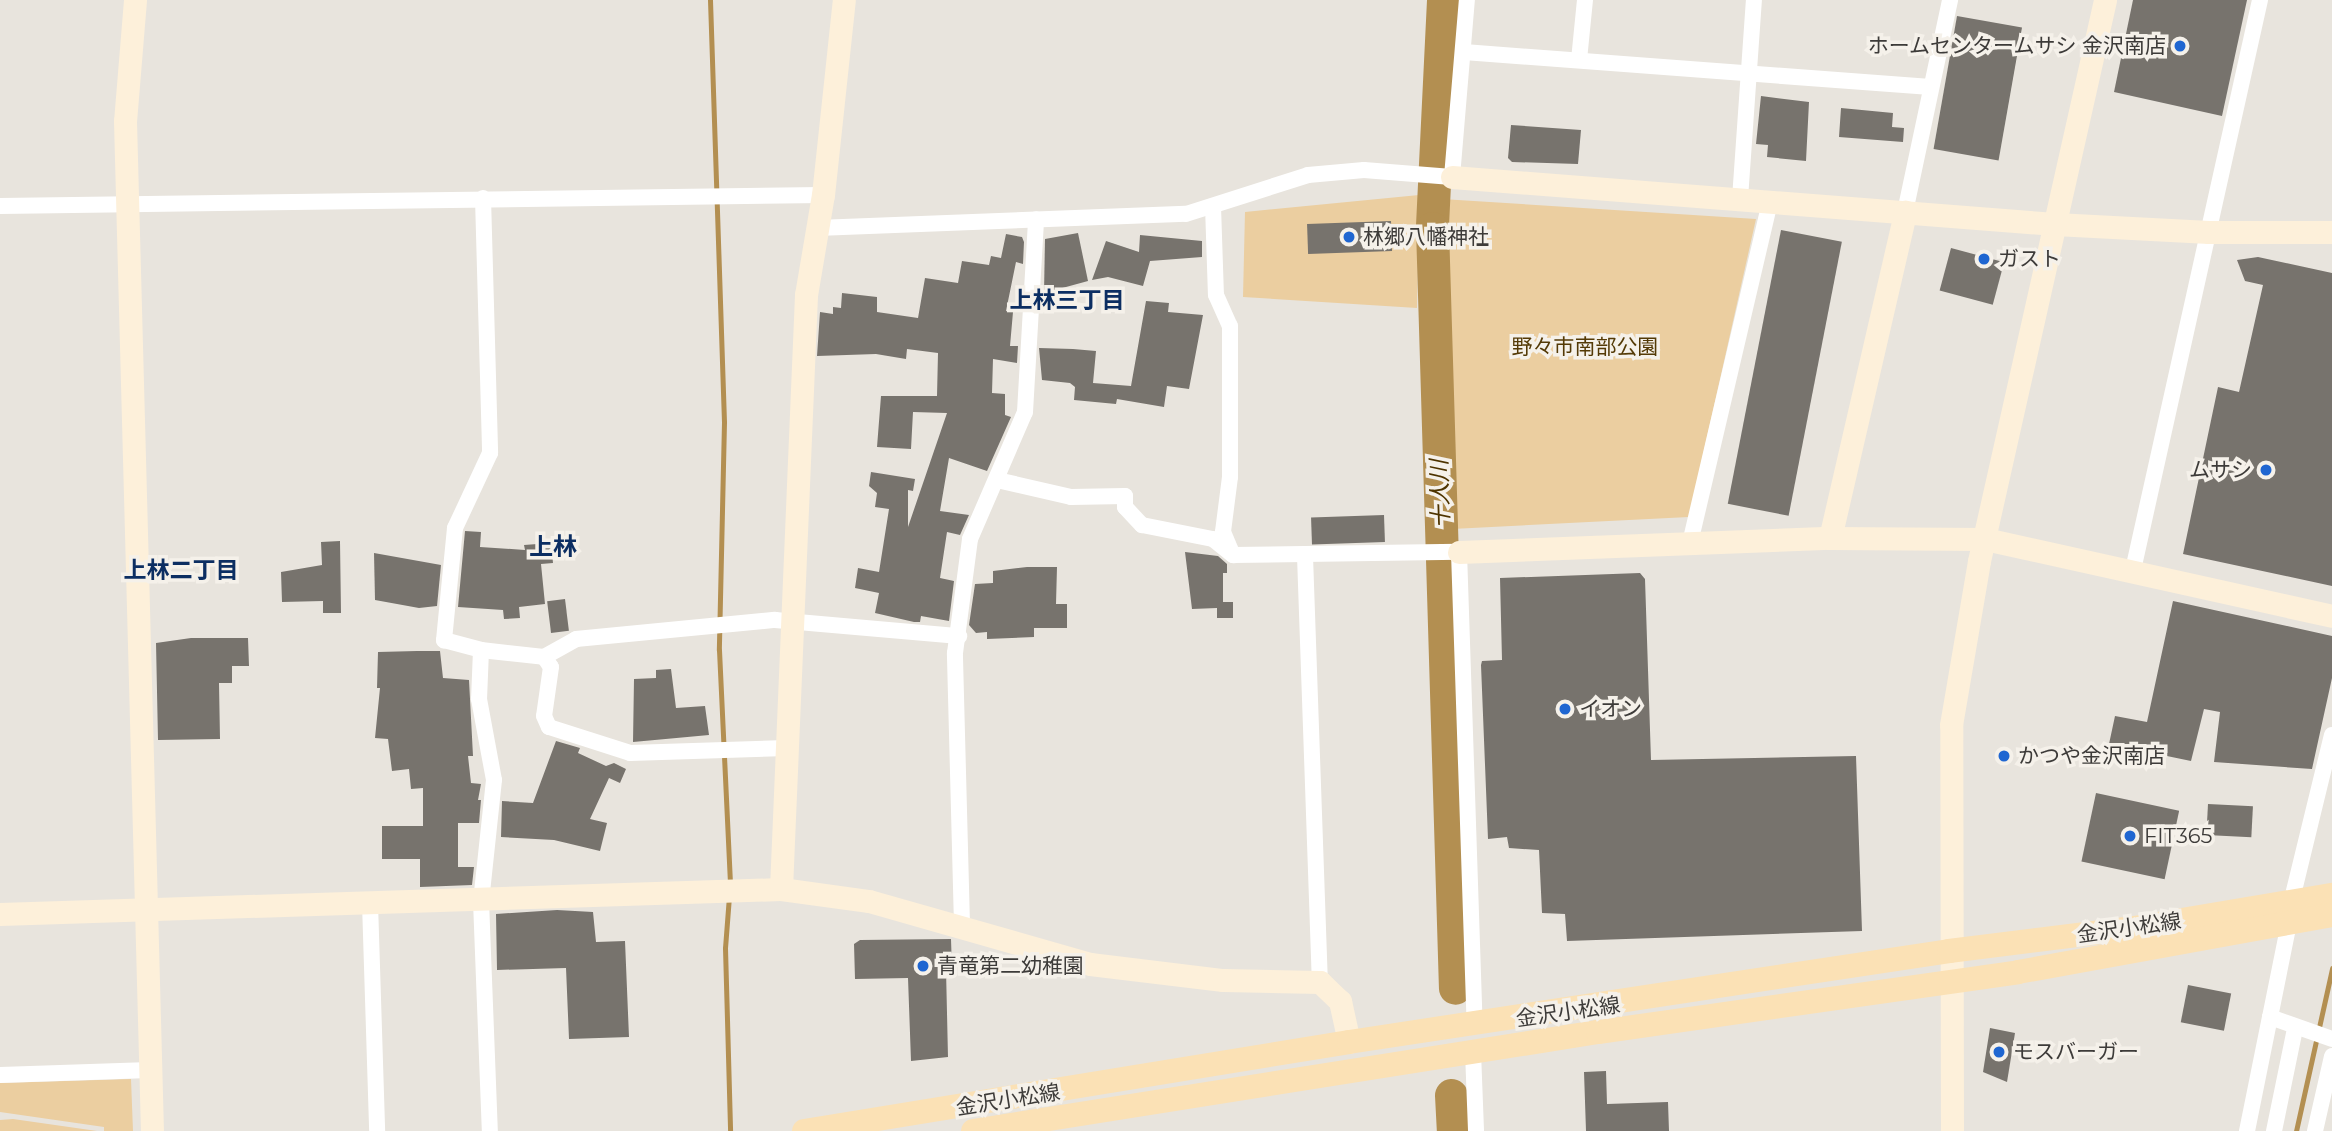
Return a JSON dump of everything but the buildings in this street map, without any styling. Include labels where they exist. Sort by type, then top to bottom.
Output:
[{"type":"main road","name":"金沢小松線","points":[[804,1131],[1349,1042],[1475,1026],[1949,951],[2331,909]]},
{"type":"main road","name":"金沢小松線","points":[[973,1131],[1473,1052],[1951,982],[2290,913]]},
{"type":"street","points":[[135,0],[125,121],[152,1131]]},
{"type":"street","points":[[781,890],[790,620],[806,295],[823,195],[844,0]]},
{"type":"street","points":[[1445,176],[1464,52],[1468,0]]},
{"type":"street","points":[[1580,60],[1585,0]]},
{"type":"street","points":[[1740,199],[1754,0]]},
{"type":"street","points":[[1830,538],[1905,212],[1950,0]]},
{"type":"street","points":[[1951,1131],[1951,725],[1985,538],[2105,0]]},
{"type":"street","points":[[2133,570],[2260,0]]},
{"type":"street","points":[[1464,52],[1931,87]]},
{"type":"street","points":[[817,228],[1186,214],[1308,176],[1364,170],[2055,224],[2209,232],[2332,232]]},
{"type":"street","points":[[0,206],[127,208],[721,193],[823,195]]},
{"type":"street","points":[[482,198],[490,453],[455,528],[444,640],[481,650],[544,657],[576,639],[790,620],[959,636]]},
{"type":"street","points":[[1690,543],[1770,202]]},
{"type":"street","points":[[1213,206],[1216,295],[1230,326],[1230,477],[1223,532],[1233,555]]},
{"type":"street","points":[[962,925],[955,653],[970,539],[1025,412],[1036,219]]},
{"type":"street","points":[[997,480],[1071,497],[1125,496],[1125,507],[1142,525],[1213,539],[1233,555],[1305,556],[1830,538],[1985,538],[2332,616]]},
{"type":"street","points":[[1453,551],[1475,1026]]},
{"type":"street","points":[[1305,556],[1320,982]]},
{"type":"street","points":[[481,650],[479,699],[494,780],[481,901],[489,1131]]},
{"type":"street","points":[[544,657],[551,667],[544,716],[549,727],[630,753],[787,748]]},
{"type":"street","points":[[2247,1131],[2290,913],[2332,735]]},
{"type":"street","points":[[0,914],[781,890],[869,901],[962,925],[1090,964],[1223,979],[1320,982],[1340,1001],[1349,1042]]},
{"type":"street","points":[[370,903],[377,1131]]},
{"type":"street","points":[[2270,1017],[2298,1030],[2328,1038]]},
{"type":"street","points":[[2274,1131],[2298,1030]]},
{"type":"street","points":[[1473,1052],[1476,1131]]},
{"type":"street","points":[[2315,1131],[2332,1056]]},
{"type":"street","points":[[0,1074],[150,1070]]},
{"type":"green space","points":[[1419,195],[1417,308],[1243,297],[1245,212]]},
{"type":"green space","name":"野々市南部公園","points":[[1442,199],[1756,219],[1689,517],[1452,529]]},
{"type":"green space","points":[[131,1079],[133,1131],[104,1131],[104,1127],[0,1112],[0,1083]]},
{"type":"green space","points":[[13,1119],[97,1131],[0,1131],[0,1120]]},
{"type":"waterway","points":[[710,0],[724,422],[719,650],[730,883]]},
{"type":"waterway","name":"十人川","points":[[1443,0],[1432,228],[1455,988]]},
{"type":"waterway","points":[[729,896],[725,948],[730,1131]]},
{"type":"waterway","points":[[2296,1131],[2332,968]]},
{"type":"waterway","name":"十人川","points":[[1451,1095],[1453,1131]]},
{"type":"place","name":"ホームセンタームサシ 金沢南店","points":[[2180,46]]},
{"type":"place","name":"林郷八幡神社","points":[[1349,237]]},
{"type":"place","name":"ガスト","points":[[1984,259]]},
{"type":"place","name":"ムサシ","points":[[2266,470]]},
{"type":"place","name":"イオン","points":[[1565,709]]},
{"type":"place","name":"かつや金沢南店","points":[[2004,756]]},
{"type":"place","name":"FIT365","points":[[2130,836]]},
{"type":"place","name":"青竜第二幼稚園","points":[[923,966]]},
{"type":"place","name":"モスバーガー","points":[[1999,1052]]},
{"type":"district","name":"上林三丁目","points":[[1067,300]]},
{"type":"district","name":"上林","points":[[553,547]]},
{"type":"district","name":"上林二丁目","points":[[181,570]]}]
